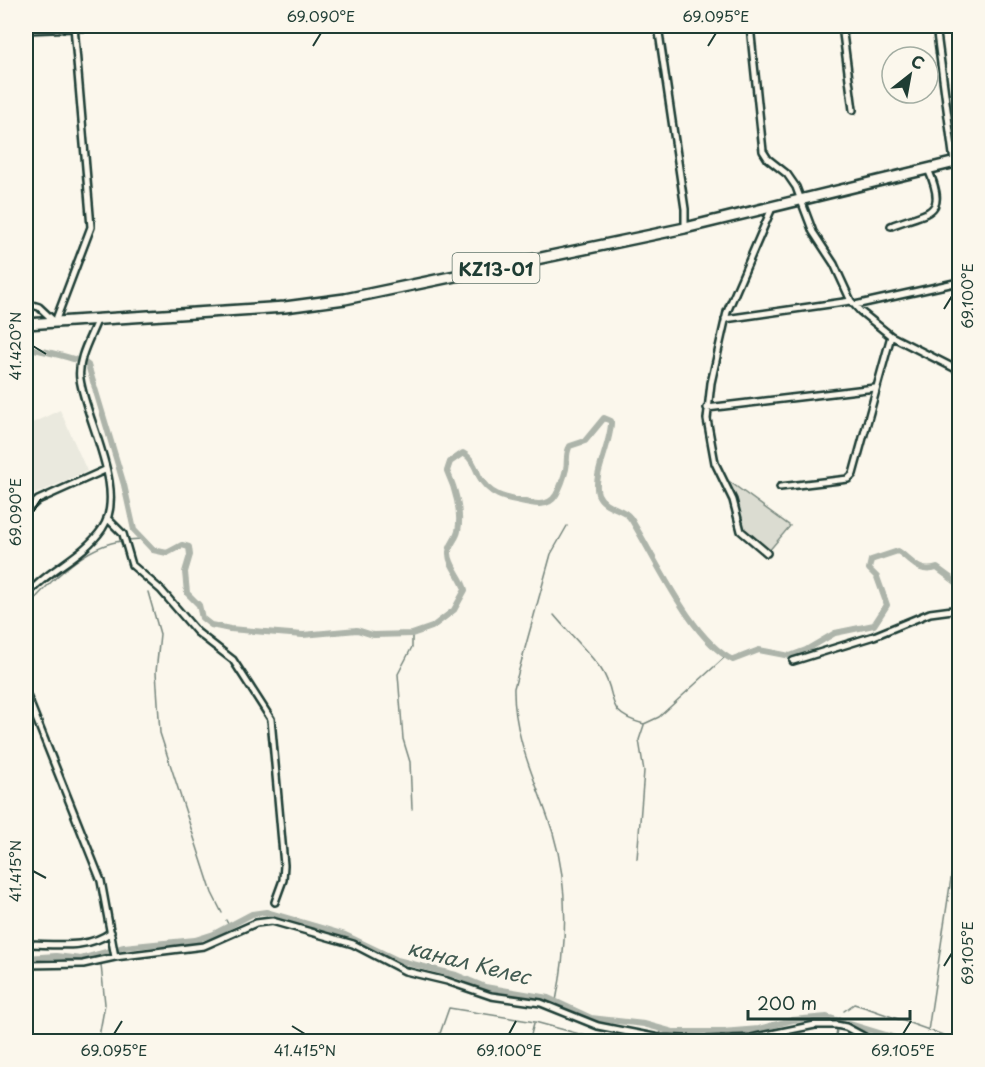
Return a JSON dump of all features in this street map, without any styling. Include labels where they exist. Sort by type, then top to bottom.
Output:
[{"type":"highway","name":"KZ13-01","points":[[26,324],[327,302],[686,228],[957,162]]},
{"type":"street","points":[[26,30],[125,26]]},
{"type":"street","points":[[658,26],[686,228]]},
{"type":"street","points":[[750,26],[763,151],[768,159],[787,174],[802,201],[813,232],[834,264],[853,303],[891,336],[960,371]]},
{"type":"street","points":[[842,26],[853,110]]},
{"type":"street","points":[[936,26],[957,162]]},
{"type":"street","points":[[26,303],[39,307],[55,322],[92,226],[75,27]]},
{"type":"street","points":[[891,226],[926,216],[933,209],[938,192],[928,169]]},
{"type":"street","points":[[767,553],[744,534],[739,525],[733,500],[713,453],[707,408],[725,319],[771,208]]},
{"type":"street","points":[[725,319],[853,303],[959,282]]},
{"type":"street","points":[[26,596],[88,544],[107,518],[111,489],[80,378],[81,361],[98,318]]},
{"type":"street","points":[[780,487],[851,476],[891,336]]},
{"type":"street","points":[[707,408],[875,388]]},
{"type":"street","points":[[26,511],[38,500],[105,470]]},
{"type":"street","points":[[107,518],[123,534],[132,566],[161,590],[197,632],[233,660],[271,719],[284,865],[283,880],[275,902]]},
{"type":"street","points":[[793,662],[874,636],[930,613],[960,609]]},
{"type":"street","points":[[26,693],[101,881],[115,957]]},
{"type":"street","points":[[26,965],[83,964],[115,957],[204,946],[256,923],[272,921],[353,945],[405,971],[447,981],[490,996],[541,1003],[598,1026],[659,1038],[706,1040],[751,1038],[821,1024],[846,1027],[874,1041]]},
{"type":"street","points":[[26,944],[82,944],[102,939],[111,932]]},
{"type":"shaded area","points":[[60,410],[87,471],[31,496],[26,483],[26,426]]},
{"type":"shaded area","points":[[726,479],[790,526],[768,552],[740,527]]},
{"type":"waterway","points":[[26,347],[69,357],[88,365],[124,485],[134,530],[153,550],[167,553],[182,545],[189,547],[190,555],[185,572],[187,593],[199,605],[202,618],[211,625],[230,629],[303,635],[357,630],[373,635],[412,634],[432,627],[454,610],[465,590],[449,557],[449,549],[459,524],[455,492],[447,471],[450,462],[463,453],[471,460],[484,483],[495,493],[534,504],[545,503],[551,501],[559,489],[566,469],[570,446],[585,441],[604,418],[611,421],[609,439],[598,478],[597,487],[600,498],[630,518],[690,619],[718,650],[733,660],[759,650],[790,656],[806,650],[835,633],[874,625],[887,605],[877,577],[869,569],[871,560],[898,551],[920,568],[937,568],[960,585]]},
{"type":"waterway","points":[[29,355],[33,349]]},
{"type":"waterway","points":[[556,1001],[564,939],[562,874],[553,833],[522,744],[514,688],[551,554],[567,526]]},
{"type":"waterway","points":[[127,540],[141,539]]},
{"type":"waterway","points":[[26,609],[45,588],[81,557],[108,544],[122,541]]},
{"type":"waterway","points":[[148,592],[160,634],[156,672],[160,733],[212,893],[222,913]]},
{"type":"waterway","points":[[554,615],[601,669],[607,679],[617,709],[622,714],[644,724],[659,717],[726,656]]},
{"type":"waterway","points":[[412,634],[412,647],[398,674],[403,739],[410,762],[412,809]]},
{"type":"waterway","points":[[637,859],[644,771],[639,740],[644,725]]},
{"type":"waterway","points":[[928,1031],[960,819]]},
{"type":"waterway","name":"канал Келес","points":[[26,958],[56,956],[81,959],[124,947],[195,940],[214,934],[252,914],[266,912],[345,935],[397,960],[456,975],[485,987],[548,998],[591,1018],[644,1024],[673,1032],[722,1032],[759,1029],[792,1020],[827,1017],[909,1042]]},
{"type":"waterway","name":"канал Келес","points":[[226,920],[229,926]]},
{"type":"waterway","points":[[98,1042],[105,1004],[101,965]]},
{"type":"waterway","points":[[844,1011],[854,1004],[960,1041]]},
{"type":"waterway","points":[[437,1042],[449,1008],[535,1022],[617,1042]]},
{"type":"waterway","points":[[529,1042],[534,1023]]},
{"type":"waterway","name":"канал Келес","points":[[659,1035],[663,1029]]},
{"type":"waterway","points":[[835,1042],[837,1029]]}]
